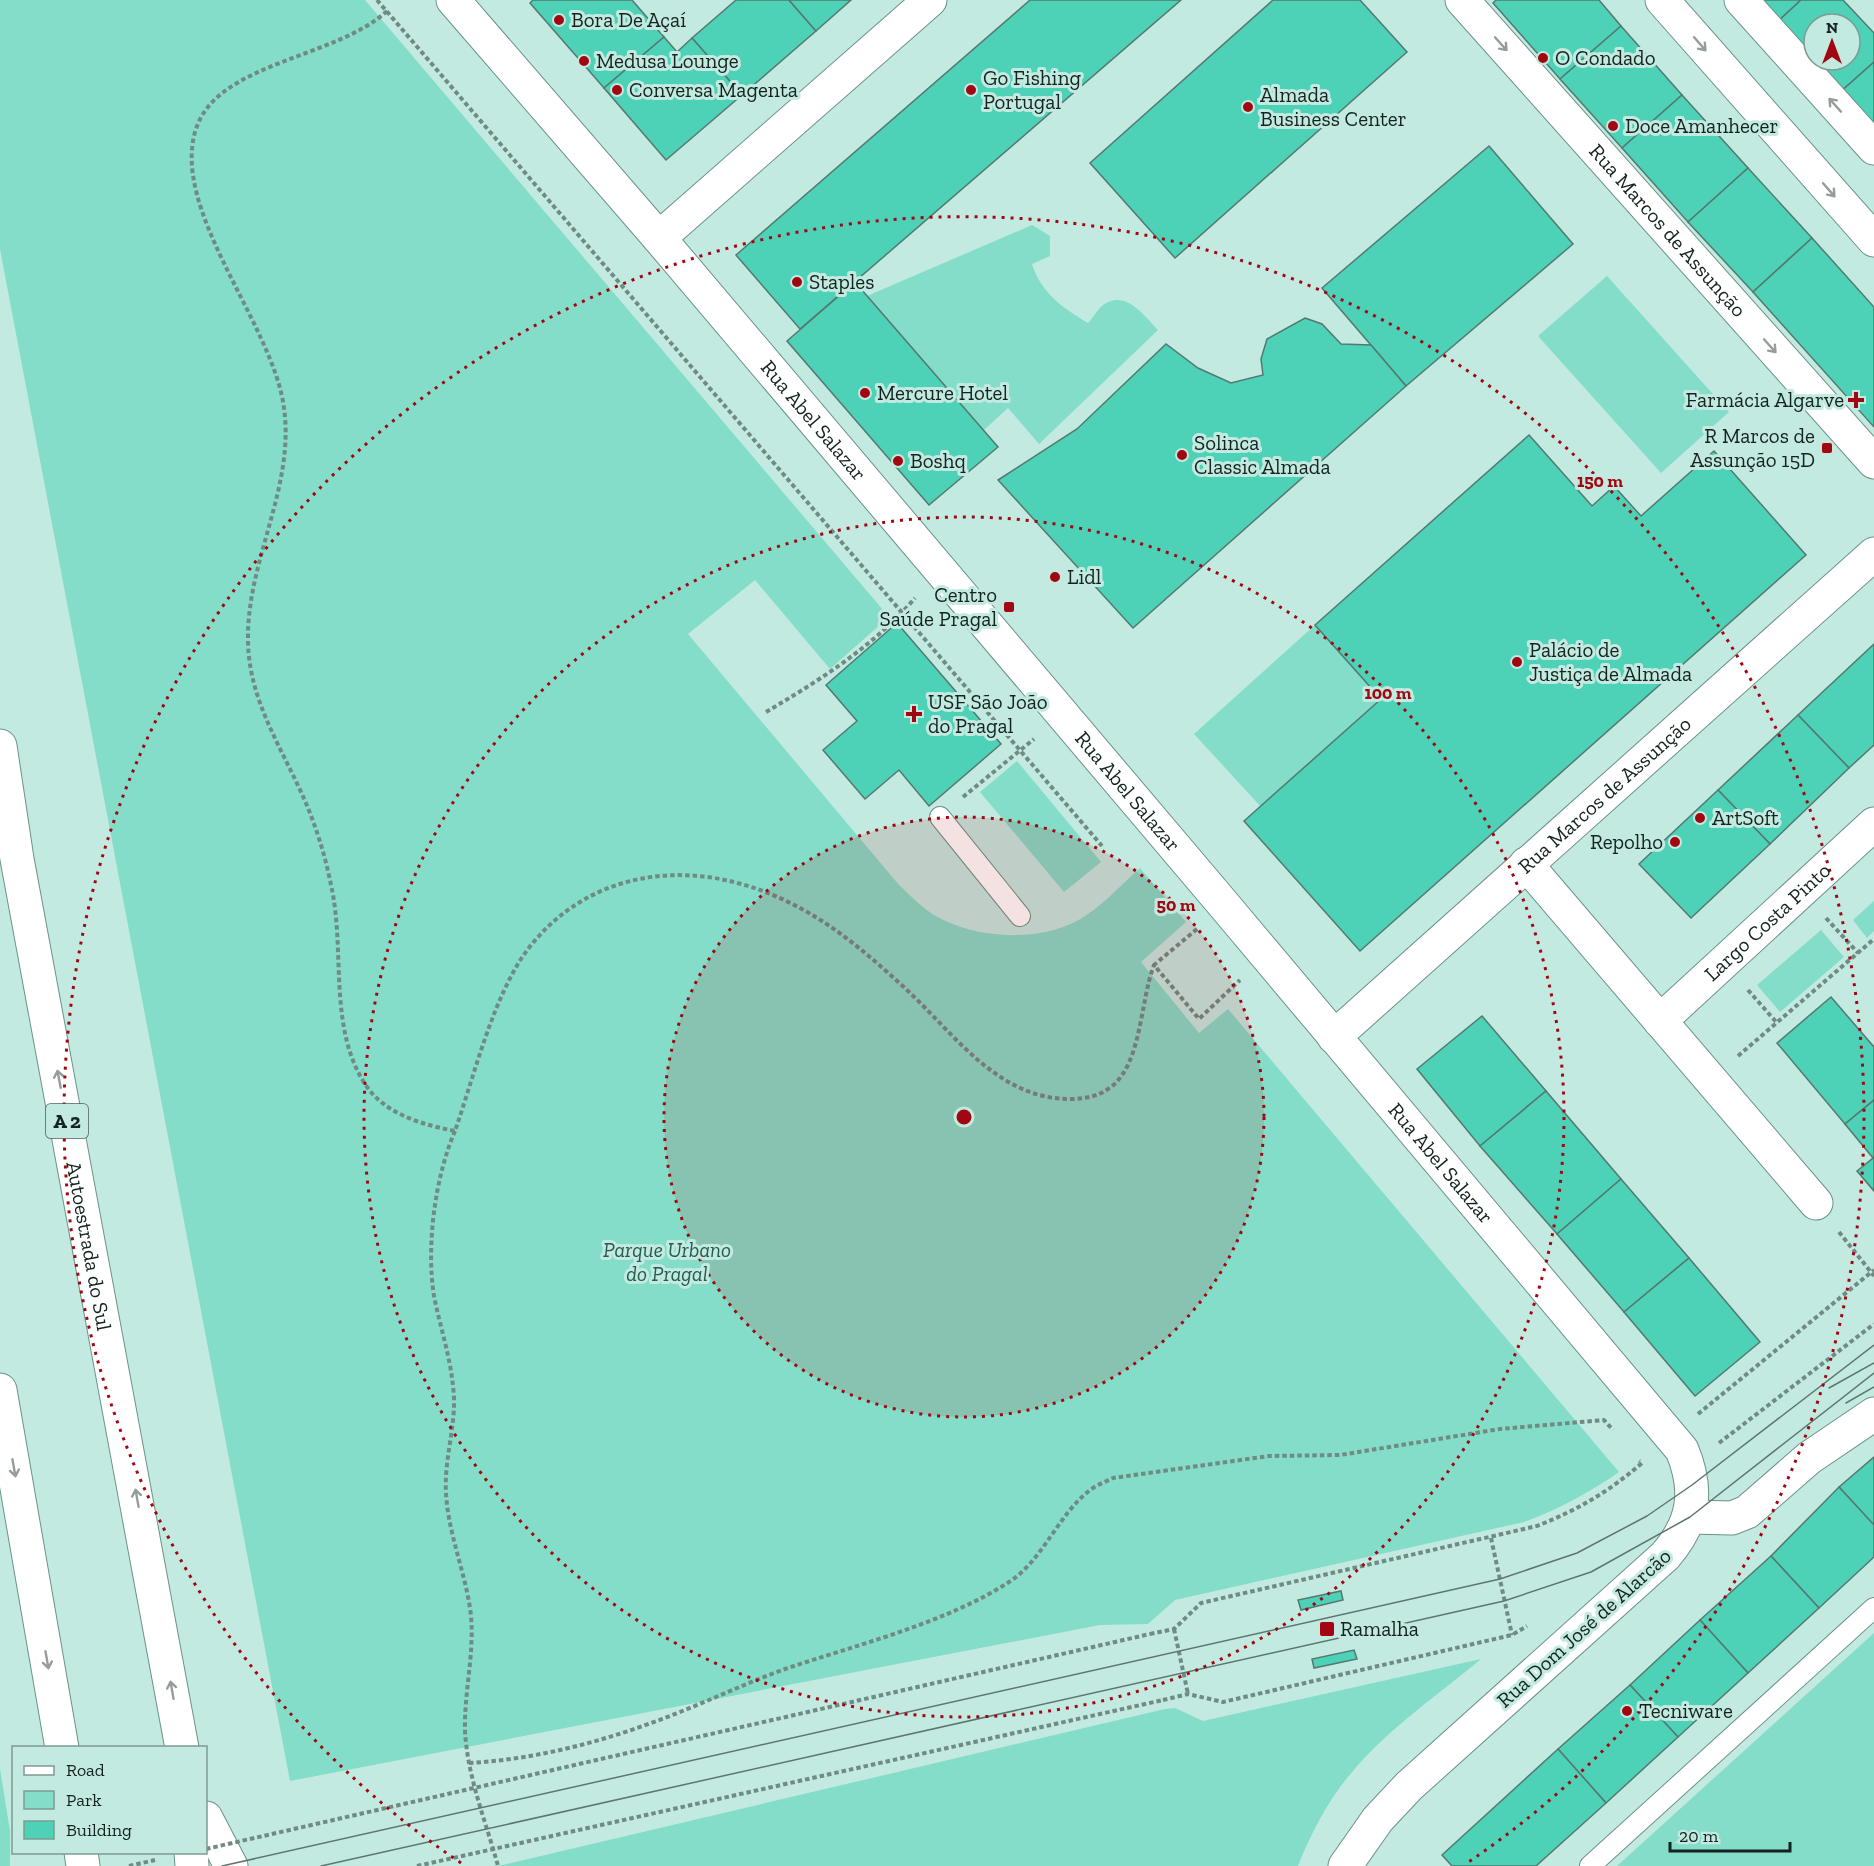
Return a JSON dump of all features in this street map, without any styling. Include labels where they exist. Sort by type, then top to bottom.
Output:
[{"type":"main road","name":"Rua Abel Salazar","points":[[453,0],[659,238],[1672,1436],[1690,1468],[1690,1517]]},
{"type":"main road","points":[[659,238],[930,0]]},
{"type":"main road","name":"Rua Marcos de Assunção","points":[[1462,0],[1874,462]]},
{"type":"main road","points":[[1662,0],[1874,240]]},
{"type":"main road","points":[[1742,0],[1874,148]]},
{"type":"main road","name":"Rua Marcos de Assunção","points":[[1334,1037],[1874,554]]},
{"type":"main road","name":"Autoestrada do Sul","points":[[0,746],[19,871],[182,1746]]},
{"type":"main road","name":"Largo Costa Pinto","points":[[1660,1021],[1874,824]]},
{"type":"main road","points":[[1526,864],[1816,1203]]},
{"type":"main road","points":[[0,1390],[63,1746]]},
{"type":"main road","points":[[1690,1517],[1732,1518],[1747,1512],[1809,1458],[1874,1414]]},
{"type":"main road","name":"Rua Dom José de Alarcão","points":[[1345,1866],[1378,1819],[1409,1786],[1665,1556],[1677,1543],[1690,1517]]},
{"type":"main road","points":[[207,1820],[231,1866]]},
{"type":"lane","points":[[940,817],[1020,916]]},
{"type":"lane","points":[[1590,1866],[1874,1608]]},
{"type":"path","points":[[377,0],[1102,846]]},
{"type":"path","points":[[387,11],[370,27],[250,75],[225,89],[205,110],[196,127],[191,151],[199,200],[209,230],[268,349],[285,409],[286,439],[282,468],[252,605],[248,637],[250,668],[257,700],[308,808],[324,856],[336,912],[342,1018],[352,1059],[369,1089],[401,1115],[428,1125],[455,1131]]},
{"type":"path","points":[[766,712],[829,675],[902,613],[938,570]]},
{"type":"path","points":[[940,817],[1062,716]]},
{"type":"path","points":[[498,1866],[469,1763],[465,1699],[470,1644],[470,1609],[448,1516],[446,1464],[454,1401],[451,1362],[434,1296],[431,1266],[435,1213],[447,1150],[501,998],[515,969],[529,948],[553,922],[571,908],[616,885],[639,878],[691,875],[720,878],[764,891],[821,920],[862,951],[910,993],[962,1047],[997,1076],[1033,1094],[1051,1098],[1098,1095],[1121,1078],[1129,1064],[1147,984],[1154,965],[1224,905]]},
{"type":"path","points":[[1801,891],[1858,953]]},
{"type":"path","points":[[1711,1080],[1874,939]]},
{"type":"path","points":[[1154,965],[1199,1019],[1266,956]]},
{"type":"path","points":[[1697,1416],[1873,1272],[1816,1203]]},
{"type":"path","points":[[1710,1450],[1874,1324]]},
{"type":"path","points":[[469,1763],[508,1761],[616,1734],[679,1712],[735,1687],[948,1612],[1010,1582],[1034,1560],[1077,1502],[1091,1489],[1113,1478],[1269,1456],[1340,1455],[1541,1424],[1604,1420],[1619,1437]]},
{"type":"path","points":[[207,1849],[1174,1629],[1202,1603],[1537,1526],[1579,1509],[1611,1489],[1642,1463],[1634,1455]]},
{"type":"path","points":[[1491,1538],[1512,1635]]},
{"type":"path","points":[[417,1866],[1188,1694],[1223,1702],[1512,1635],[1530,1625]]},
{"type":"path","points":[[1174,1629],[1188,1694]]},
{"type":"green space","name":"Parque Urbano do Pragal","points":[[0,0],[365,0],[889,617],[830,669],[755,580],[688,634],[899,885],[929,912],[970,930],[990,934],[1032,934],[1071,924],[1088,914],[1140,868],[1186,922],[1141,962],[1199,1033],[1228,1009],[1619,1472],[1573,1500],[1524,1522],[1175,1600],[1148,1624],[1100,1625],[290,1781],[0,249]]},
{"type":"green space","points":[[1032,225],[1050,236],[1050,256],[1032,264],[1041,283],[1054,299],[1088,323],[1103,305],[1111,301],[1126,302],[1140,311],[1158,330],[1039,444],[1008,408],[984,430],[867,296]]},
{"type":"green space","points":[[1607,276],[1729,412],[1661,473],[1538,336]]},
{"type":"green space","points":[[1315,625],[1381,699],[1262,808],[1194,734]]},
{"type":"green space","points":[[1017,761],[1101,862],[1064,892],[980,792]]},
{"type":"green space","points":[[1874,901],[1874,931],[1867,938],[1853,920]]},
{"type":"green space","points":[[1821,930],[1844,957],[1780,1012],[1757,985]]},
{"type":"green space","points":[[1874,1633],[1874,1866],[1617,1866]]},
{"type":"green space","points":[[1481,1659],[1398,1726],[1367,1755],[1336,1793],[1321,1816],[1298,1866],[498,1866],[1165,1709],[1175,1708],[1203,1721]]},
{"type":"green space","points":[[0,1769],[10,1831],[10,1866],[0,1866]]},
{"type":"building","points":[[533,0],[632,0],[664,37],[604,88],[530,3]]},
{"type":"building","points":[[736,0],[789,0],[816,31],[742,95],[692,38]]},
{"type":"building","points":[[789,0],[851,0],[816,31]]},
{"type":"building","points":[[1030,0],[1181,0],[800,329],[736,255]]},
{"type":"building","name":"Almada Business Center","points":[[1273,0],[1360,0],[1407,52],[1175,258],[1090,163]]},
{"type":"building","points":[[1496,0],[1599,0],[1621,26],[1560,79],[1493,3]]},
{"type":"building","points":[[1752,0],[1801,0],[1775,24]]},
{"type":"building","points":[[1801,0],[1843,0],[1854,12],[1802,12],[1802,54],[1775,24]]},
{"type":"building","points":[[1862,20],[1874,33],[1874,62],[1838,94],[1818,72],[1862,72]]},
{"type":"building","points":[[1621,26],[1682,95],[1622,148],[1560,79]]},
{"type":"building","points":[[664,37],[677,52],[692,38],[742,95],[666,160],[604,88]]},
{"type":"building","points":[[1874,62],[1874,135],[1838,94]]},
{"type":"building","points":[[1682,95],[1748,168],[1688,222],[1622,148]]},
{"type":"building","points":[[1489,146],[1573,244],[1406,386],[1322,288]]},
{"type":"building","points":[[1748,168],[1812,238],[1753,292],[1688,222]]},
{"type":"building","points":[[1812,238],[1874,307],[1874,427],[1753,292]]},
{"type":"building","points":[[855,282],[998,447],[929,505],[787,341]]},
{"type":"building","name":"Solinca Classic Almada","points":[[1305,318],[1322,324],[1341,344],[1371,345],[1406,386],[1133,628],[998,480],[1077,429],[1166,344],[1198,368],[1231,383],[1263,375],[1261,359],[1267,339]]},
{"type":"building","name":"Palácio de Justiça de Almada","points":[[1529,435],[1592,506],[1614,486],[1641,516],[1714,451],[1806,555],[1360,951],[1244,821],[1381,699],[1315,625]]},
{"type":"building","points":[[897,623],[1001,744],[929,806],[899,770],[865,799],[823,750],[857,721],[826,685]]},
{"type":"building","points":[[1874,644],[1874,745],[1849,768],[1798,715]]},
{"type":"building","points":[[1798,715],[1849,768],[1770,844],[1718,790]]},
{"type":"building","points":[[1718,790],[1770,844],[1691,918],[1639,864]]},
{"type":"building","points":[[1831,997],[1874,1047],[1874,1100],[1845,1124],[1777,1043]]},
{"type":"building","points":[[1482,1016],[1546,1091],[1480,1146],[1417,1069]]},
{"type":"building","points":[[1546,1091],[1621,1179],[1557,1234],[1480,1146]]},
{"type":"building","points":[[1874,1100],[1874,1191],[1857,1171],[1873,1158],[1845,1124]]},
{"type":"building","points":[[1621,1179],[1689,1258],[1624,1312],[1557,1234]]},
{"type":"building","points":[[1689,1258],[1760,1342],[1695,1396],[1624,1312]]},
{"type":"building","points":[[1874,1457],[1874,1525],[1839,1487]]},
{"type":"building","points":[[1839,1487],[1874,1525],[1874,1557],[1819,1608],[1771,1556]]},
{"type":"building","points":[[1771,1556],[1819,1608],[1748,1673],[1700,1620]]},
{"type":"building","points":[[1341,1591],[1343,1600],[1301,1610],[1298,1600]]},
{"type":"building","points":[[1700,1620],[1748,1673],[1678,1737],[1630,1685]]},
{"type":"building","points":[[1354,1650],[1357,1659],[1314,1668],[1312,1659]]},
{"type":"building","points":[[1630,1685],[1678,1737],[1606,1803],[1558,1749]]},
{"type":"building","points":[[1558,1749],[1606,1803],[1536,1866],[1452,1866],[1442,1855]]},
{"type":"tram line","points":[[222,1866],[1500,1579],[1577,1553],[1647,1516],[1692,1485],[1874,1345]]},
{"type":"tram line","points":[[1829,1388],[1874,1363]]},
{"type":"tram line","points":[[321,1866],[1504,1601],[1591,1572],[1690,1517],[1874,1373]]},
{"type":"tram line","points":[[1846,1403],[1874,1387]]},
{"type":"place","name":"Bora De Açaí","points":[[559,20]]},
{"type":"place","name":"O Condado","points":[[1543,58]]},
{"type":"place","name":"Medusa Lounge","points":[[584,61]]},
{"type":"place","name":"Conversa Magenta","points":[[617,90]]},
{"type":"place","name":"Go Fishing Portugal","points":[[971,90]]},
{"type":"place","name":"Almada Business Center","points":[[1248,107]]},
{"type":"place","name":"Doce Amanhecer","points":[[1613,126]]},
{"type":"place","name":"Staples","points":[[797,282]]},
{"type":"place","name":"Mercure Hotel","points":[[865,393]]},
{"type":"place","name":"Farmácia Algarve","points":[[1856,400]]},
{"type":"place","name":"R Marcos de Assunção 15D","points":[[1827,448]]},
{"type":"place","name":"Solinca Classic Almada","points":[[1182,455]]},
{"type":"place","name":"Boshq","points":[[898,461]]},
{"type":"place","name":"Lidl","points":[[1055,577]]},
{"type":"place","name":"Centro Saúde Pragal","points":[[1009,607]]},
{"type":"place","name":"Palácio de Justiça de Almada","points":[[1517,662]]},
{"type":"place","name":"USF São João do Pragal","points":[[914,714]]},
{"type":"place","name":"ArtSoft","points":[[1700,818]]},
{"type":"place","name":"Repolho","points":[[1675,842]]},
{"type":"place","name":"Ramalha","points":[[1327,1629]]},
{"type":"place","name":"Tecniware","points":[[1627,1711]]}]
